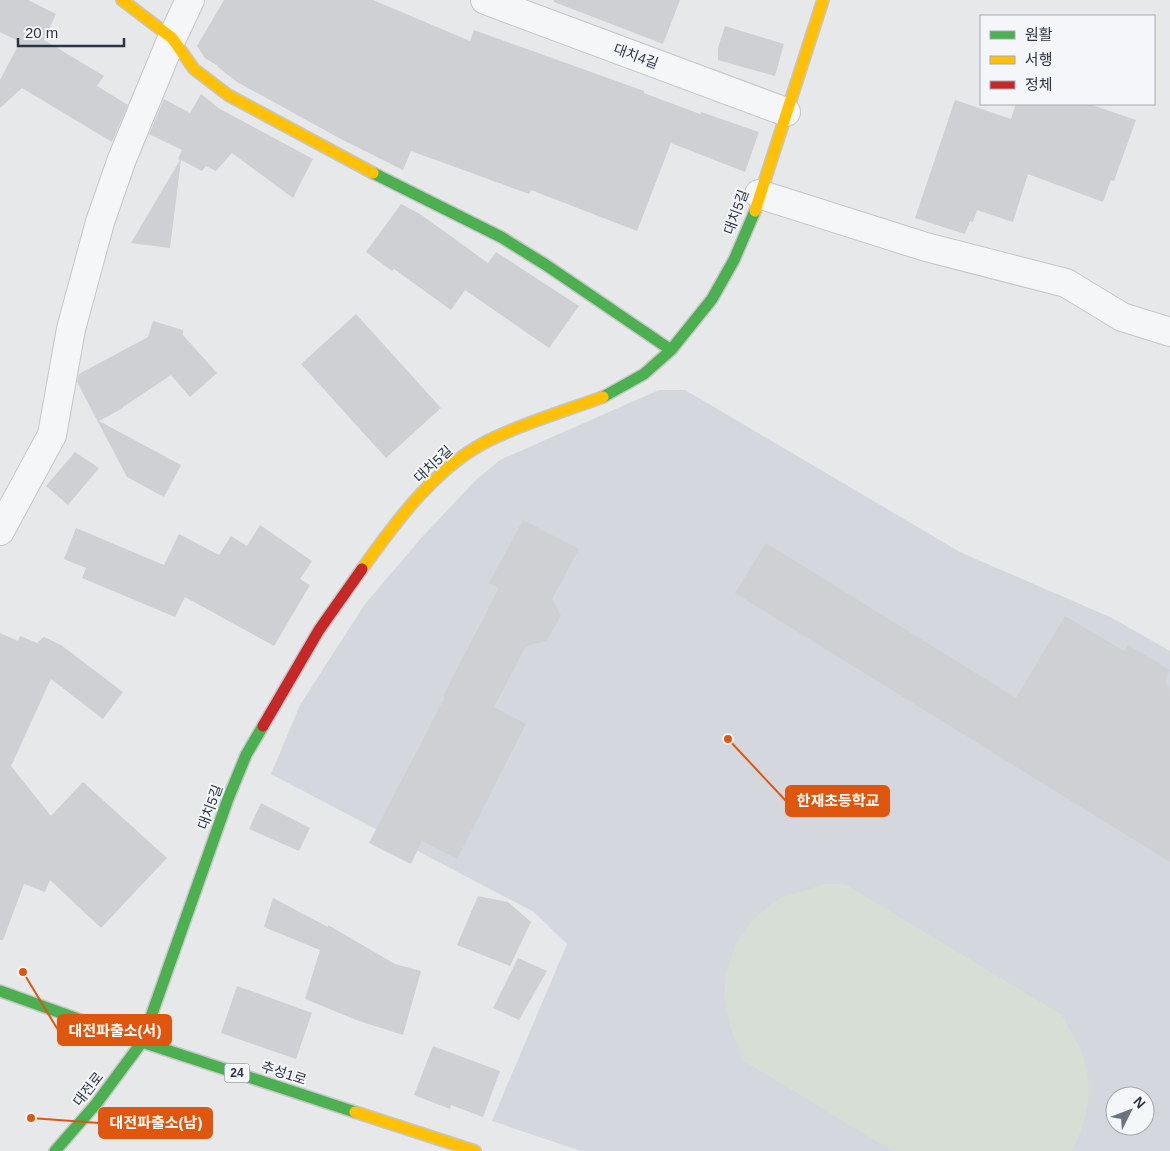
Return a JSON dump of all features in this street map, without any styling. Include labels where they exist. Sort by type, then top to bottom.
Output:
[{"type":"street","points":[[122,0],[172,38],[194,69],[228,95],[334,153],[501,237],[671,350]]},
{"type":"street","points":[[0,531],[52,435],[71,329],[100,222],[122,159],[172,38],[190,0]]},
{"type":"street","name":"대치4길","points":[[485,0],[786,112]]},
{"type":"street","name":"대치5길","points":[[142,1042],[228,800],[246,755],[319,630],[387,534],[439,475],[464,455],[495,437],[604,397],[644,374],[671,350],[712,299],[734,260],[752,220],[823,0]]},
{"type":"street","points":[[759,194],[926,247],[1066,283],[1122,317],[1170,332]]},
{"type":"street","name":"추성1로","points":[[0,991],[142,1042],[475,1151]]},
{"type":"street","name":"대전로","points":[[55,1151],[96,1104],[142,1042]]},
{"type":"shaded area","points":[[659,390],[685,390],[960,552],[1112,618],[1170,651],[1170,1151],[581,1151],[492,1121],[567,944],[534,912],[271,774],[300,705],[365,604],[423,536],[476,480],[500,460]]},
{"type":"shaded area","points":[[825,884],[845,884],[1062,1015],[1084,1059],[1089,1086],[1083,1127],[1071,1151],[892,1151],[744,1061],[730,1027],[724,996],[726,971],[735,946],[753,919],[780,898]]},
{"type":"building","points":[[0,0],[28,0],[56,14],[44,40],[104,76],[97,86],[128,105],[112,142],[22,88],[0,108],[0,80],[20,42],[0,32]]},
{"type":"building","points":[[224,0],[373,0],[470,41],[474,30],[644,91],[644,93],[700,114],[701,112],[759,132],[745,172],[671,143],[637,231],[531,190],[529,194],[411,151],[403,170],[341,139],[237,82],[205,58],[197,46]]},
{"type":"building","points":[[554,0],[680,0],[663,44],[554,2]]},
{"type":"building","points":[[725,26],[784,44],[775,76],[718,60],[718,48]]},
{"type":"building","points":[[201,94],[220,109],[313,159],[293,198],[232,153],[216,171],[206,166],[202,171],[181,160],[170,248],[131,243],[180,160],[178,159],[182,150],[149,134],[164,99],[190,113]]},
{"type":"building","points":[[955,100],[1011,119],[1016,105],[1092,105],[1136,120],[1114,181],[1111,180],[1103,202],[1028,174],[1013,222],[977,210],[973,222],[970,221],[965,234],[915,218]]},
{"type":"building","points":[[401,204],[420,214],[488,263],[496,252],[579,306],[549,348],[465,290],[451,310],[394,269],[392,271],[366,252]]},
{"type":"building","points":[[356,314],[441,408],[386,458],[301,364]]},
{"type":"building","points":[[153,321],[183,330],[183,335],[217,373],[190,397],[171,375],[123,408],[99,421],[181,465],[164,497],[127,477],[77,382],[79,374],[148,337]]},
{"type":"building","points":[[75,452],[99,468],[68,505],[46,486]]},
{"type":"building","points":[[523,520],[579,549],[552,599],[561,616],[546,641],[526,646],[494,707],[526,724],[457,859],[422,841],[411,864],[369,843],[499,588],[489,583]]},
{"type":"building","points":[[260,525],[312,561],[300,579],[310,585],[274,646],[185,597],[175,617],[82,578],[86,568],[64,559],[76,528],[164,565],[179,534],[219,555],[231,536],[247,546]]},
{"type":"building","points":[[766,543],[1016,698],[1065,616],[1124,651],[1128,645],[1170,670],[1165,681],[1170,689],[1170,862],[735,593]]},
{"type":"building","points":[[0,633],[18,641],[20,636],[37,643],[44,637],[61,645],[123,692],[103,719],[51,679],[11,766],[51,816],[83,782],[167,858],[101,928],[50,880],[45,892],[24,884],[3,940],[0,940]]},
{"type":"building","points":[[261,803],[310,828],[299,851],[249,829]]},
{"type":"building","points":[[478,896],[508,902],[531,922],[510,966],[457,945]]},
{"type":"building","points":[[273,898],[328,927],[328,925],[395,964],[421,971],[403,1035],[359,1021],[305,999],[320,950],[264,927]]},
{"type":"building","points":[[518,958],[547,971],[519,1020],[493,1008]]},
{"type":"building","points":[[237,986],[312,1013],[296,1059],[221,1033]]},
{"type":"building","points":[[433,1046],[500,1071],[483,1117],[451,1105],[450,1109],[414,1095]]},
{"type":"traffic: fast","points":[[373,173],[501,237],[546,265],[671,350]]},
{"type":"traffic: fast","points":[[603,397],[644,374],[671,350],[712,299],[734,260],[755,211]]},
{"type":"traffic: fast","points":[[55,1151],[96,1104],[142,1042],[228,799],[246,755],[263,726]]},
{"type":"traffic: fast","points":[[0,991],[142,1042],[355,1112]]},
{"type":"traffic: slow","points":[[122,0],[172,38],[194,69],[228,95],[373,173]]},
{"type":"traffic: slow","points":[[755,211],[823,0]]},
{"type":"traffic: slow","points":[[362,569],[405,512],[456,461],[475,448],[509,431],[603,397]]},
{"type":"traffic: slow","points":[[355,1112],[475,1151]]},
{"type":"traffic: jam","points":[[263,726],[319,630],[362,569]]},
{"type":"place","name":"한재초등학교","points":[[728,739]]},
{"type":"place","name":"대전파출소(서)","points":[[23,972]]},
{"type":"place","name":"대전파출소(남)","points":[[31,1118]]}]
